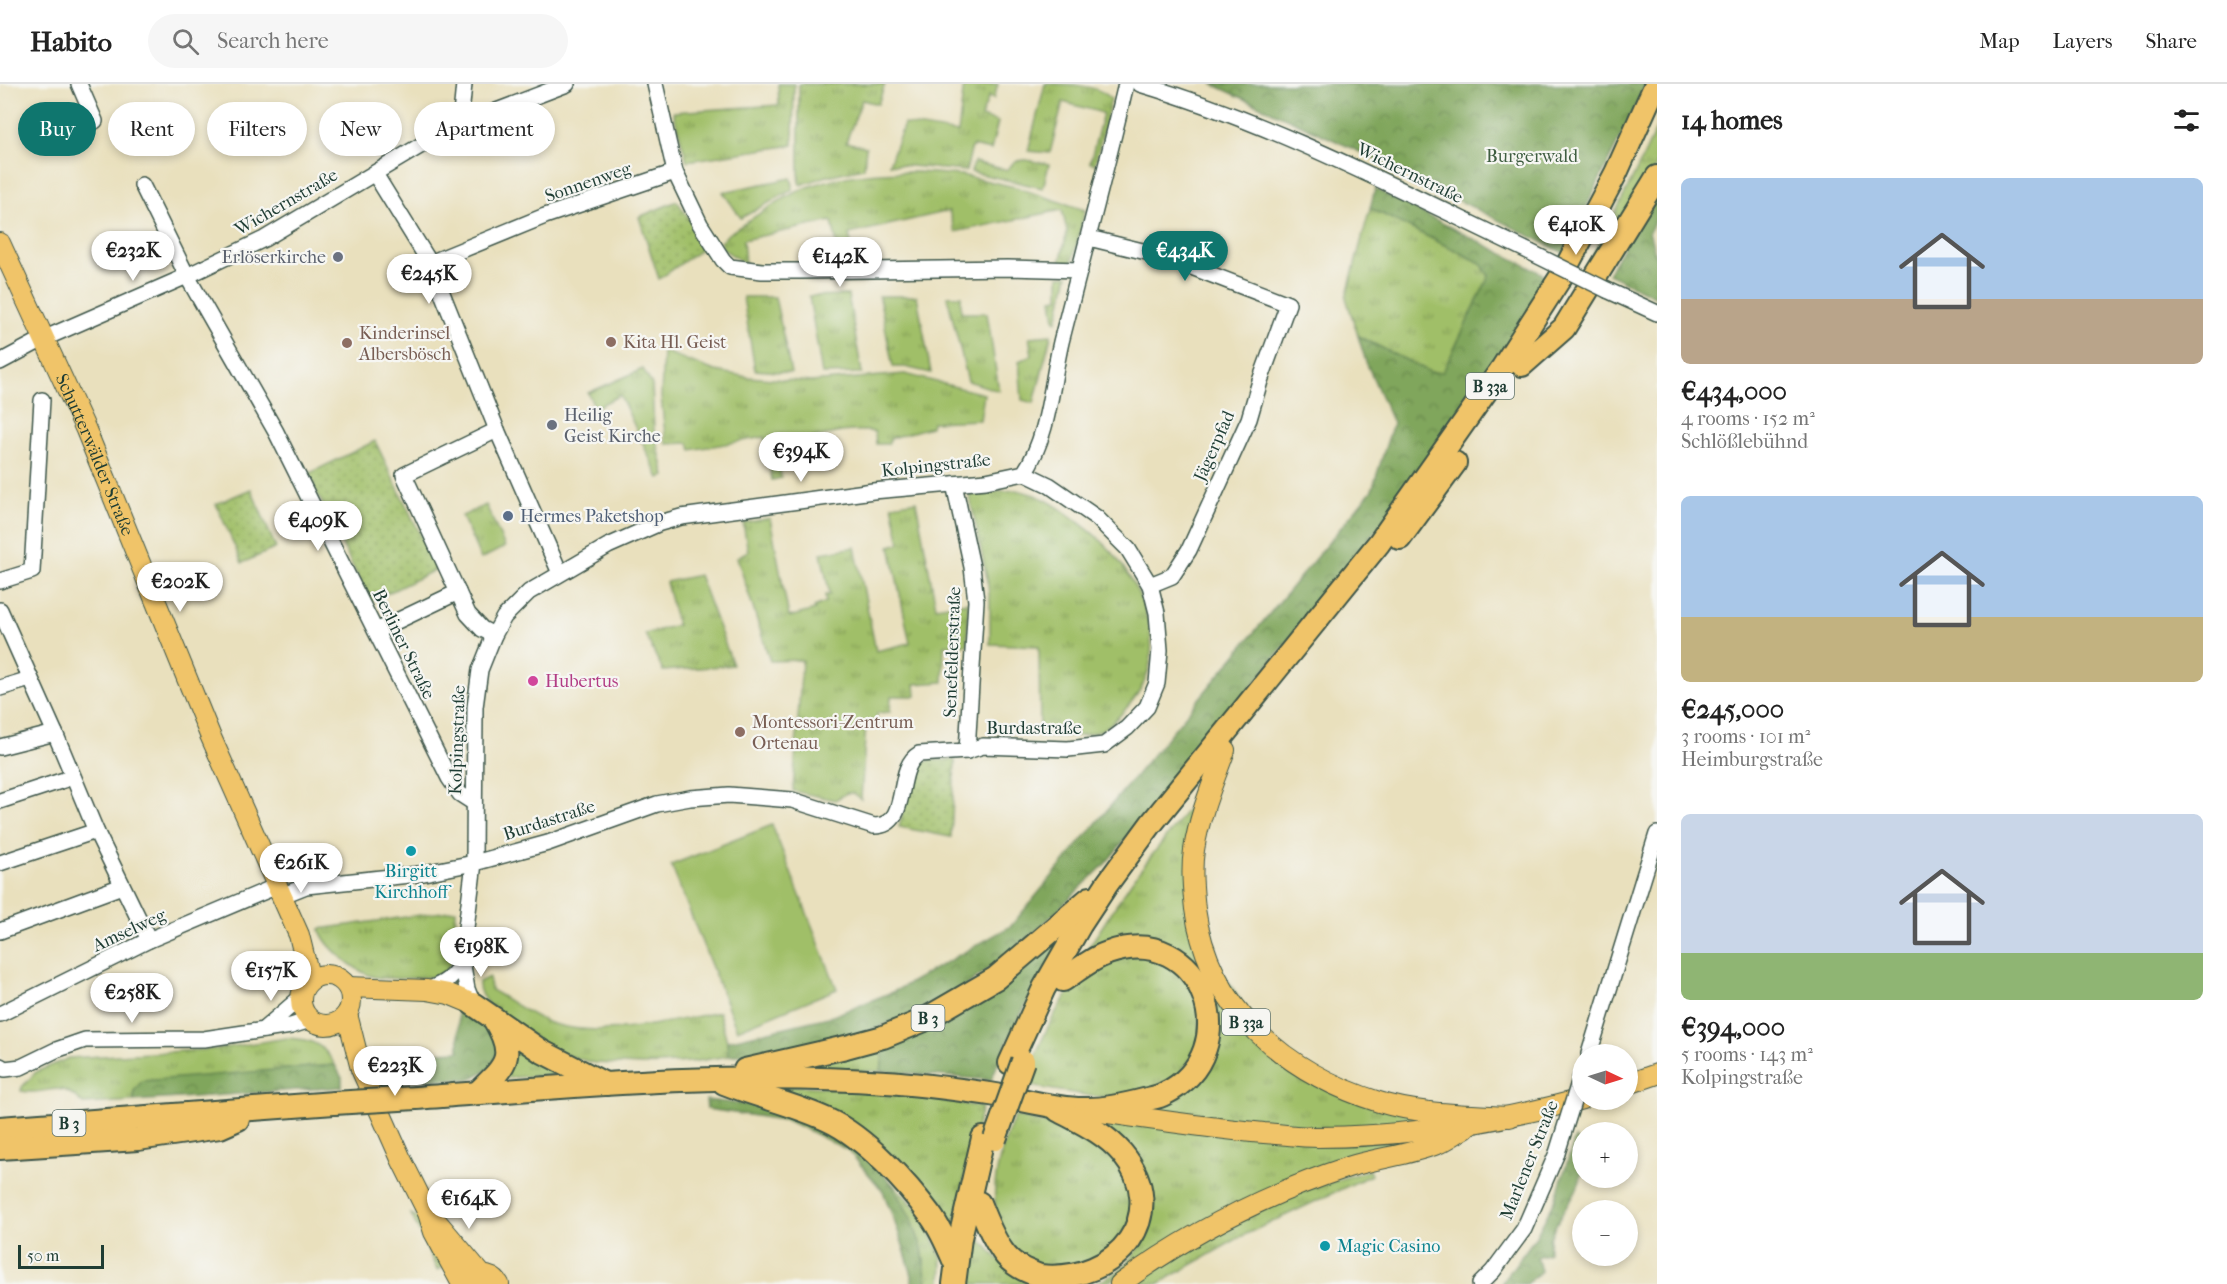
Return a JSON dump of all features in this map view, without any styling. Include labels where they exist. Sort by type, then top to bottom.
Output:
[{"type":"highway","name":"B 33a","points":[[959,1278],[969,1197],[989,1138],[1044,988],[1080,925],[1151,824],[1379,543],[1503,367],[1562,275],[1616,173],[1656,84]]},
{"type":"highway","name":"B 33a","points":[[1017,1062],[1089,934],[1119,888],[1225,750],[1422,510],[1522,365],[1568,287],[1657,111]]},
{"type":"highway","points":[[1522,365],[1564,328],[1657,177]]},
{"type":"highway","name":"B 3","points":[[712,1078],[883,1037],[922,1021],[996,978],[1107,884]]},
{"type":"highway","name":"B 3","points":[[0,1128],[138,1129],[264,1108],[712,1078],[887,1082],[1082,1109],[1125,1105],[1164,1094],[1190,1076],[1206,1047],[1210,1021],[1202,987],[1179,961],[1158,949],[1128,949],[1107,953],[1063,980]]},
{"type":"highway","points":[[473,1004],[541,1051],[605,1084]]},
{"type":"highway","points":[[477,1094],[500,1071],[506,1058],[504,1036],[494,1019]]},
{"type":"highway","points":[[712,1078],[753,1095],[797,1107],[831,1121],[859,1139],[891,1170],[931,1216],[942,1234],[959,1278]]},
{"type":"highway","points":[[979,1203],[990,1232],[1004,1254],[1021,1269],[1056,1282],[1088,1281],[1119,1263],[1134,1242],[1141,1216],[1141,1192],[1133,1169],[1121,1152],[1099,1132],[1046,1104]]},
{"type":"highway","points":[[0,1148],[138,1129]]},
{"type":"highway","name":"B 33a","points":[[959,1278],[979,1203],[989,1138]]},
{"type":"main road","name":"Schutterwälder Straße","points":[[0,243],[86,430],[210,735],[279,891],[299,935],[319,957],[331,975]]},
{"type":"main road","name":"B 33a","points":[[1225,750],[1194,850],[1192,885],[1198,933],[1211,967],[1228,1000],[1252,1029],[1285,1055],[1326,1081],[1380,1102],[1416,1110],[1510,1117]]},
{"type":"main road","name":"Schutterwälder Straße","points":[[299,935],[305,989]]},
{"type":"main road","points":[[358,1060],[301,1006],[305,989],[320,976],[331,975],[339,978],[348,1002],[358,1060],[401,1159],[428,1213],[434,1232],[462,1284],[471,1277],[482,1275],[492,1278],[499,1284]]},
{"type":"main road","points":[[348,1002],[392,989],[427,990],[449,994],[473,1004]]},
{"type":"main road","points":[[319,1023],[342,1020],[348,1002]]},
{"type":"main road","points":[[1638,1081],[1657,1074]]},
{"type":"main road","name":"B 3","points":[[1082,1109],[1236,1130],[1316,1137],[1381,1135],[1471,1125],[1572,1102]]},
{"type":"main road","name":"B 3","points":[[1120,1284],[1206,1228],[1264,1198],[1348,1167],[1438,1144],[1471,1125]]},
{"type":"main road","points":[[428,1213],[443,1227],[482,1275]]},
{"type":"street","points":[[79,84],[87,102]]},
{"type":"street","points":[[462,102],[464,84]]},
{"type":"street","name":"Wichernstraße","points":[[520,102],[567,84]]},
{"type":"street","points":[[656,84],[675,172],[700,224],[730,267],[801,271],[1008,267],[1080,270]]},
{"type":"street","points":[[1024,473],[1029,466],[1042,429],[1126,84]]},
{"type":"street","name":"Wichernstraße","points":[[1140,84],[1191,99],[1270,129],[1657,313]]},
{"type":"street","name":"Wichernstraße","points":[[0,362],[43,339],[187,276],[264,239],[414,152]]},
{"type":"street","name":"Sonnenweg","points":[[430,263],[564,209],[675,172]]},
{"type":"street","points":[[375,174],[430,263],[497,430],[560,573]]},
{"type":"street","points":[[142,185],[187,276]]},
{"type":"street","name":"Jägerpfad","points":[[1089,238],[1163,256],[1288,303],[1249,419],[1189,550],[1172,576],[1150,585]]},
{"type":"street","name":"Berliner Straße","points":[[187,276],[276,432],[449,778],[460,794],[474,803]]},
{"type":"street","points":[[0,580],[32,571],[42,400]]},
{"type":"street","points":[[494,635],[475,622],[468,614],[404,475],[497,430]]},
{"type":"street","name":"Kolpingstraße","points":[[473,1004],[466,989],[462,960],[474,863],[475,708],[480,670],[504,617],[529,592],[608,546],[660,523],[681,517],[795,500],[986,481],[1024,473]]},
{"type":"street","name":"Burdastraße","points":[[279,891],[321,884],[418,874],[474,863],[548,843],[657,804],[700,798],[729,795],[792,800],[874,826],[885,826],[893,820],[909,766],[919,754],[967,751],[983,746],[1068,749],[1104,745],[1127,728],[1147,707],[1157,683],[1160,650],[1157,613],[1150,585],[1128,549],[1097,518],[1049,485],[1024,473]]},
{"type":"street","name":"Senefelderstraße","points":[[954,483],[972,567],[976,601],[967,751]]},
{"type":"street","points":[[376,631],[458,592]]},
{"type":"street","points":[[0,610],[5,629],[55,733],[96,831],[149,940]]},
{"type":"street","points":[[0,688],[30,679]]},
{"type":"street","points":[[0,747],[55,733]]},
{"type":"street","points":[[0,801],[73,777]]},
{"type":"street","points":[[0,863],[96,831]]},
{"type":"street","points":[[1592,1044],[1657,834]]},
{"type":"street","points":[[0,931],[122,886]]},
{"type":"street","name":"Amselweg","points":[[0,1014],[149,940],[279,891]]},
{"type":"street","points":[[427,990],[447,981],[455,974],[462,960]]},
{"type":"street","points":[[263,1030],[305,989]]},
{"type":"street","points":[[0,1066],[5,1069],[21,1067],[56,1050],[85,1040],[204,1040],[319,1023]]},
{"type":"street","name":"Marlener Straße","points":[[1480,1284],[1493,1271],[1524,1229],[1557,1152],[1572,1105]]},
{"type":"green space","points":[[778,84],[794,84],[793,145],[687,161],[673,112],[779,105]]},
{"type":"green space","points":[[799,84],[885,84],[878,104],[862,100],[846,142],[866,147],[864,168],[827,176],[801,185],[799,183]]},
{"type":"green space","points":[[964,84],[998,84],[994,99],[989,96],[981,117],[998,122],[991,150],[972,146],[966,171],[889,164],[904,124],[958,133]]},
{"type":"green space","points":[[1045,84],[1072,85],[1099,90],[1111,99],[1095,164],[1090,163],[1103,113],[1063,102],[1050,153],[1028,151]]},
{"type":"green space","name":"Burgerwald","points":[[1212,84],[1646,84],[1564,253],[1384,163]]},
{"type":"green space","points":[[1657,127],[1657,164],[1553,327],[1620,203]]},
{"type":"green space","points":[[1026,160],[1049,164],[1043,188],[971,172],[974,162],[1007,170],[1015,161]]},
{"type":"green space","points":[[917,172],[961,175],[1015,187],[1085,210],[1072,262],[1060,264],[1067,231],[1062,210],[955,232],[949,211],[849,234],[855,262],[841,264],[832,221],[743,240],[745,264],[722,248],[721,242],[728,234],[777,202],[808,187],[834,179],[861,175]]},
{"type":"green space","points":[[791,178],[792,190],[741,218],[723,192]]},
{"type":"green space","points":[[1657,188],[1657,217],[1649,232],[1657,259],[1657,297],[1608,274]]},
{"type":"green space","points":[[1375,189],[1547,276],[1497,366],[1439,451],[1236,706],[1105,864],[1038,929],[967,985],[905,1017],[848,1039],[728,1056],[727,1041],[833,1016],[897,990],[1011,926],[1372,490],[1393,423],[1366,362],[1358,336],[1430,372],[1443,372],[1489,276],[1481,263],[1370,208]]},
{"type":"green space","points":[[677,201],[707,245],[659,279],[639,217]]},
{"type":"green space","points":[[1370,208],[1481,263],[1489,276],[1443,373],[1430,372],[1358,336],[1346,298]]},
{"type":"green space","points":[[1068,275],[1057,321],[1052,299],[1059,298],[1059,276]]},
{"type":"green space","points":[[848,295],[862,373],[822,374],[809,296]]},
{"type":"green space","points":[[879,296],[917,296],[931,373],[905,367],[893,367]]},
{"type":"green space","points":[[947,296],[961,296],[961,313],[987,313],[999,391],[968,381]]},
{"type":"green space","points":[[743,297],[775,297],[791,373],[755,370]]},
{"type":"green space","points":[[1051,335],[1034,403],[1022,400],[1019,361],[1032,355],[1029,337]]},
{"type":"green space","points":[[663,351],[715,371],[748,377],[811,382],[905,374],[984,394],[980,420],[932,422],[931,427],[891,438],[888,444],[876,444],[875,432],[850,431],[813,438],[778,451],[781,478],[772,480],[764,437],[691,450],[689,443],[666,444],[661,397]]},
{"type":"green space","points":[[643,369],[652,385],[654,430],[665,476],[659,478],[620,395],[595,408],[588,393]]},
{"type":"green space","points":[[375,441],[437,569],[370,602],[308,474]]},
{"type":"green space","points":[[251,489],[276,548],[242,563],[216,504]]},
{"type":"green space","points":[[1016,490],[1046,500],[1071,516],[1099,539],[1123,567],[1143,604],[1149,624],[1151,643],[1150,663],[1144,682],[1133,700],[1118,717],[1099,731],[1085,735],[1040,736],[1039,646],[990,644],[990,602],[987,578],[969,494]]},
{"type":"green space","points":[[916,501],[936,607],[968,602],[967,645],[944,645],[943,682],[915,684],[916,696],[891,696],[890,712],[877,713],[876,725],[866,724],[861,799],[853,793],[847,793],[835,800],[793,791],[802,660],[770,661],[737,557],[748,551],[743,523],[770,518],[789,617],[815,610],[814,607],[826,602],[825,595],[830,595],[821,553],[855,547],[876,651],[910,643],[890,546],[900,543],[892,505]]},
{"type":"green space","points":[[486,505],[505,547],[481,559],[462,516]]},
{"type":"green space","points":[[699,575],[733,665],[663,671],[645,634],[677,625],[666,582]]},
{"type":"green space","points":[[932,760],[955,760],[951,837],[899,827],[915,764]]},
{"type":"green space","points":[[1204,788],[1189,920],[1278,1059],[1444,1122],[1331,1129],[1254,1125],[1135,1110],[1214,1048],[1188,959],[1083,956],[1132,881]]},
{"type":"green space","points":[[772,825],[837,989],[737,1030],[671,865]]},
{"type":"green space","points":[[456,910],[454,947],[449,966],[438,975],[429,977],[386,978],[367,974],[334,951],[320,929]]},
{"type":"green space","points":[[1053,942],[1058,946],[1012,1031],[991,1080],[881,1071],[884,1048],[969,1006],[1025,969]]},
{"type":"green space","points":[[1154,956],[1196,986],[1202,1043],[1173,1083],[1133,1097],[1097,1097],[1024,1085],[1046,1030],[1067,995],[1080,980],[1095,968],[1112,959]]},
{"type":"green space","points":[[489,977],[491,990],[546,1021],[573,1028],[594,1030],[636,1027],[719,1012],[727,1041],[728,1056],[691,1062],[643,1065],[594,1063],[555,1052],[489,1005],[481,994],[479,982]]},
{"type":"green space","points":[[458,1005],[481,1019],[500,1046],[491,1068],[470,1079],[404,1080],[403,1071],[415,1069],[417,1053],[459,1051]]},
{"type":"green space","points":[[507,1036],[575,1074],[500,1078]]},
{"type":"green space","points":[[287,1038],[316,1044],[326,1052],[335,1065],[247,1073],[134,1091],[134,1101],[83,1104],[66,1091],[59,1089],[40,1092],[21,1091],[36,1072],[69,1058],[216,1049]]},
{"type":"green space","points":[[884,1048],[881,1071],[780,1072]]},
{"type":"green space","points":[[335,1065],[342,1078],[342,1087],[134,1101],[134,1091],[142,1081]]},
{"type":"green space","points":[[757,1084],[880,1090],[982,1107],[967,1163],[951,1249],[915,1186]]},
{"type":"green space","points":[[706,1100],[773,1107],[821,1123],[856,1147],[889,1180],[910,1216],[922,1248],[927,1284],[912,1284],[912,1275],[901,1239],[883,1191],[848,1150],[789,1121],[707,1109]]},
{"type":"green space","points":[[1015,1116],[1090,1137],[1113,1154],[1127,1174],[1134,1213],[1119,1253],[1059,1277],[1027,1260],[1011,1248],[1002,1233],[997,1216],[995,1182],[1003,1148]]},
{"type":"green space","points":[[1088,1117],[1414,1139],[1415,1143],[1140,1262],[1105,1284],[1094,1284],[1116,1273],[1132,1258],[1143,1239],[1150,1215]]},
{"type":"green space","points":[[1572,1147],[1572,1188],[1577,1188],[1552,1233],[1549,1253],[1537,1257],[1541,1271],[1527,1284],[1501,1284],[1535,1238],[1555,1200]]},
{"type":"green space","points":[[1369,1170],[1371,1175],[1240,1237],[1158,1284],[1131,1284],[1229,1226],[1297,1193]]},
{"type":"green space","points":[[889,1180],[922,1214],[942,1259],[941,1284],[927,1284],[922,1248]]},
{"type":"green space","points":[[411,1214],[421,1221],[447,1265],[437,1270]]},
{"type":"green space","points":[[979,1238],[999,1260],[1039,1284],[971,1284]]},
{"type":"place","name":"Erlöserkirche","points":[[338,257]]},
{"type":"place","name":"Kita Hl. Geist","points":[[611,342]]},
{"type":"place","name":"Kinderinsel Albersbösch","points":[[347,343]]},
{"type":"place","name":"Heilig Geist Kirche","points":[[552,425]]},
{"type":"place","name":"Hermes Paketshop","points":[[508,516]]},
{"type":"place","name":"Hubertus","points":[[533,681]]},
{"type":"place","name":"Montessori-Zentrum Ortenau","points":[[740,732]]},
{"type":"place","name":"Birgitt Kirchhoff","points":[[411,851]]},
{"type":"place","name":"Magic Casino","points":[[1325,1246]]}]
